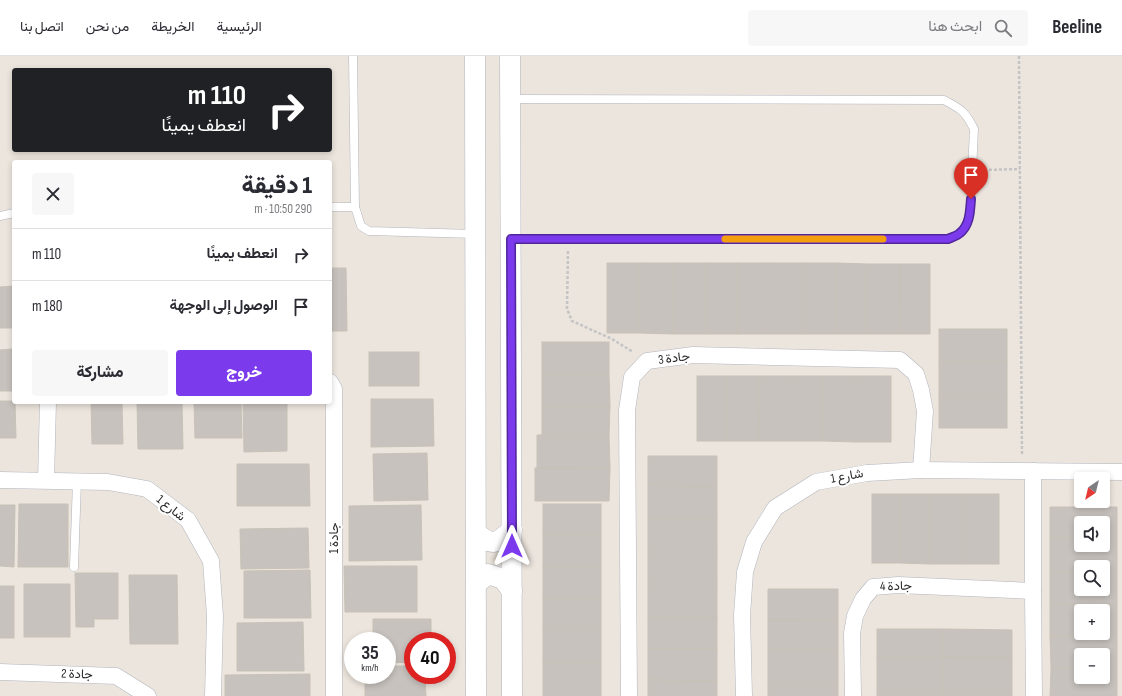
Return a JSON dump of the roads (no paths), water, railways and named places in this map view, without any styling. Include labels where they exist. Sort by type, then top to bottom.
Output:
[{"type":"street","points":[[475,56],[476,696]]},
{"type":"street","points":[[510,56],[512,696]]},
{"type":"street","name":"جادة 3","points":[[629,696],[627,410],[632,377],[647,361],[693,355],[900,360],[916,374],[925,410],[921,470]]},
{"type":"street","name":"جادة 1","points":[[332,386],[334,389],[334,696]]},
{"type":"street","points":[[46,480],[48,404]]},
{"type":"street","name":"شارع 1","points":[[744,696],[742,614],[745,572],[754,542],[775,508],[816,482],[867,473],[921,470],[1122,472]]},
{"type":"street","points":[[1028,471],[1033,591],[1034,696]]},
{"type":"street","name":"شارع 1","points":[[0,480],[108,482],[147,489],[188,520],[211,561],[215,616],[213,696]]},
{"type":"street","points":[[476,533],[488,542],[497,542],[512,530]]},
{"type":"street","points":[[476,584],[488,574],[503,579],[512,591]]},
{"type":"street","name":"جادة 4","points":[[853,696],[852,633],[855,616],[863,599],[873,587],[898,585],[1033,591]]},
{"type":"street","name":"جادة 2","points":[[0,672],[116,676],[148,696]]},
{"type":"lane","points":[[353,56],[355,207],[361,226],[369,231],[475,234]]},
{"type":"lane","points":[[510,99],[944,100],[959,108],[968,117],[974,129],[970,214],[968,224],[960,234],[948,239],[511,239]]},
{"type":"lane","points":[[332,207],[355,207]]},
{"type":"lane","points":[[0,216],[12,213]]},
{"type":"lane","points":[[74,567],[77,481]]}]
